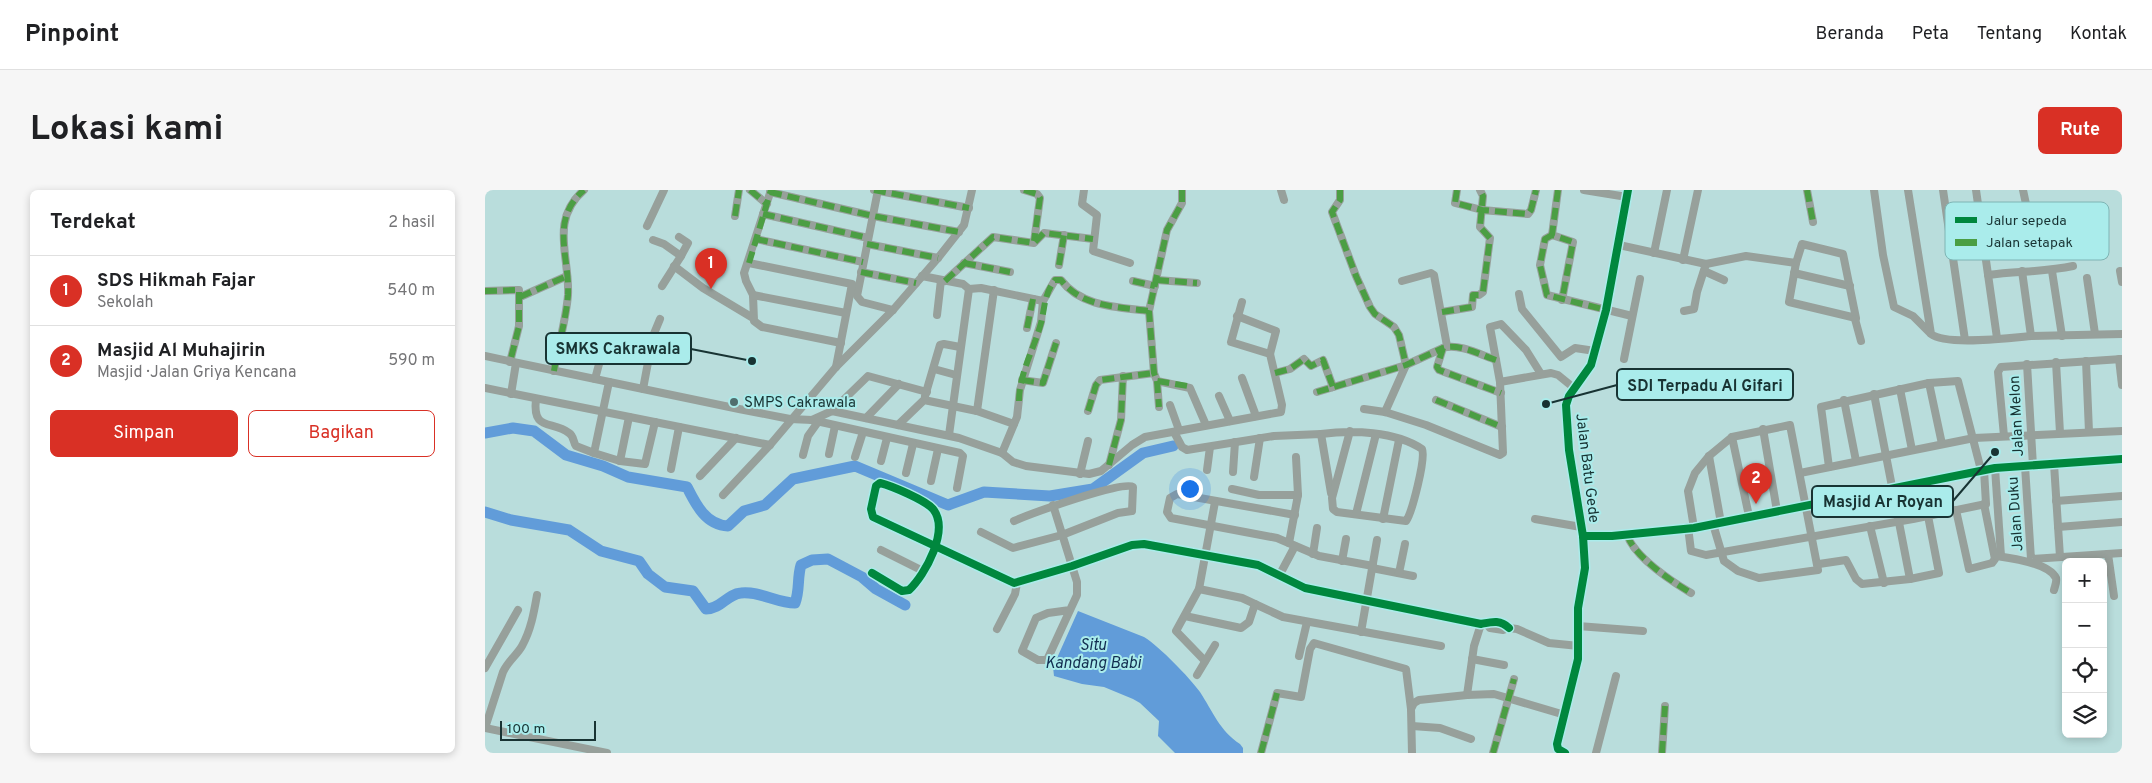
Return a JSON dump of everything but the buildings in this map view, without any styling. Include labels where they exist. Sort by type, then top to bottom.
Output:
[{"type":"street","points":[[554,371],[568,295],[563,246],[565,219],[570,204],[584,190]]},
{"type":"street","points":[[647,226],[664,190]]},
{"type":"street","points":[[735,216],[739,190]]},
{"type":"street","points":[[749,190],[767,204]]},
{"type":"street","points":[[893,310],[862,302],[858,299],[861,272],[877,190],[969,208]]},
{"type":"street","points":[[803,456],[808,436],[804,420],[836,367],[893,310],[959,232],[966,220],[972,190]]},
{"type":"street","points":[[1024,190],[1037,194],[1040,198],[1034,242]]},
{"type":"street","points":[[1084,190],[1081,204],[1097,215],[1092,249],[1094,253],[1130,264]]},
{"type":"street","points":[[1159,407],[1149,311],[1167,230],[1182,204],[1182,190]]},
{"type":"street","points":[[1281,190],[1284,200]]},
{"type":"street","points":[[1340,190],[1340,200],[1332,212],[1355,276],[1373,312],[1394,328],[1399,335],[1406,365],[1385,412]]},
{"type":"street","points":[[1457,190],[1455,203],[1482,210],[1528,214],[1531,210],[1536,190]]},
{"type":"street","points":[[1442,312],[1472,307],[1473,295],[1479,295],[1483,292],[1490,238],[1480,227],[1483,196],[1480,190]]},
{"type":"street","points":[[1552,235],[1558,190]]},
{"type":"street","points":[[1584,190],[1627,193]]},
{"type":"street","points":[[1654,253],[1667,190]]},
{"type":"street","points":[[1683,260],[1698,190]]},
{"type":"street","points":[[1807,190],[1813,222]]},
{"type":"street","points":[[1873,190],[1883,255],[1894,307],[1913,316],[1931,334],[1945,340],[2122,334]]},
{"type":"street","points":[[1907,190],[1931,334]]},
{"type":"street","points":[[1943,190],[1945,204]]},
{"type":"street","points":[[753,318],[753,294],[744,276],[770,191],[873,216],[959,232]]},
{"type":"street","name":"Jalan Batu Gede","points":[[1565,753],[1558,750],[1557,744],[1579,646],[1579,592],[1585,568],[1566,416],[1568,400],[1590,367],[1595,351],[1606,310],[1627,193]]},
{"type":"street","points":[[763,214],[938,258]]},
{"type":"street","points":[[1034,242],[1043,233],[1093,239]]},
{"type":"street","points":[[1059,265],[1064,235]]},
{"type":"street","points":[[1562,300],[1573,242],[1552,235],[1545,239],[1539,265],[1547,295],[1562,300],[1633,316]]},
{"type":"street","points":[[661,286],[688,243],[679,237]]},
{"type":"street","points":[[937,315],[943,280],[993,237],[1034,242]]},
{"type":"street","points":[[756,239],[863,262]]},
{"type":"street","points":[[653,240],[665,244],[681,256]]},
{"type":"street","points":[[1619,245],[1683,260],[1705,268],[1724,280]]},
{"type":"street","points":[[1855,318],[1789,303],[1801,245],[1842,253],[1861,341]]},
{"type":"street","points":[[1705,268],[1746,256],[1796,263]]},
{"type":"street","points":[[1953,260],[1965,340]]},
{"type":"street","points":[[1986,260],[1997,338]]},
{"type":"street","points":[[749,262],[852,284],[836,367]]},
{"type":"street","points":[[964,263],[1010,272]]},
{"type":"street","points":[[674,266],[703,288],[753,318],[762,327],[841,344]]},
{"type":"street","points":[[1988,275],[2022,271],[2052,271],[2073,266]]},
{"type":"street","points":[[1684,311],[1694,310],[1705,268]]},
{"type":"street","points":[[2022,271],[2031,336]]},
{"type":"street","points":[[2052,271],[2062,336]]},
{"type":"street","points":[[2121,271],[2122,282]]},
{"type":"street","points":[[861,272],[916,283]]},
{"type":"street","points":[[1402,281],[1433,273],[1442,312],[1445,347],[1437,364],[1438,369],[1501,393]]},
{"type":"street","points":[[1794,273],[1850,286]]},
{"type":"street","points":[[520,297],[567,276]]},
{"type":"street","points":[[922,276],[963,284],[969,289]]},
{"type":"street","points":[[2087,278],[2095,334]]},
{"type":"street","points":[[1624,359],[1640,279]]},
{"type":"street","points":[[1002,453],[1019,410],[1022,380],[1041,322],[1043,301],[1053,282],[1059,280],[1072,293],[1087,300],[1149,311]]},
{"type":"street","points":[[1133,281],[1156,283],[1197,282]]},
{"type":"street","points":[[969,289],[975,287],[994,290],[1043,301]]},
{"type":"street","points":[[949,435],[969,289]]},
{"type":"street","points":[[485,291],[519,290],[519,326],[513,362],[511,394]]},
{"type":"street","points":[[977,410],[994,290]]},
{"type":"street","points":[[753,294],[846,313]]},
{"type":"street","points":[[1519,294],[1522,310],[1561,357],[1575,348],[1595,351]]},
{"type":"street","points":[[1027,328],[1033,299]]},
{"type":"street","points":[[1241,302],[1231,342],[1270,354]]},
{"type":"street","points":[[723,494],[770,444],[804,420],[832,411],[949,435],[1002,453],[1013,462],[1026,466],[1080,474],[1096,473],[1109,466],[1141,439],[1256,416],[1279,414],[1282,411],[1270,354],[1276,331],[1237,316]]},
{"type":"street","points":[[643,389],[653,336],[660,319]]},
{"type":"street","points":[[1364,409],[1385,412],[1426,425],[1498,455],[1503,452],[1501,393],[1489,328],[1500,323],[1525,350],[1541,374]]},
{"type":"street","points":[[1022,380],[1043,383],[1056,343]]},
{"type":"street","points":[[897,425],[924,400],[941,344],[960,347]]},
{"type":"street","points":[[1317,392],[1406,365],[1445,347],[1462,348],[1496,360]]},
{"type":"street","points":[[595,380],[602,353]]},
{"type":"street","points":[[485,356],[595,380],[835,426],[962,454]]},
{"type":"street","points":[[1275,372],[1290,369],[1304,359],[1311,366],[1323,360],[1333,387]]},
{"type":"street","points":[[2004,436],[1999,370],[2002,367],[2120,359],[2122,385]]},
{"type":"street","points":[[2086,361],[2089,432]]},
{"type":"street","points":[[2056,362],[2060,433]]},
{"type":"street","name":"Jalan Melon","points":[[2027,364],[2031,435],[2029,466]]},
{"type":"street","points":[[934,369],[956,375]]},
{"type":"street","points":[[1088,411],[1098,381],[1154,373]]},
{"type":"street","points":[[1500,382],[1541,374],[1555,374],[1575,388]]},
{"type":"street","points":[[832,411],[868,376],[927,392]]},
{"type":"street","points":[[1109,466],[1121,420],[1123,376]]},
{"type":"street","points":[[1242,378],[1256,416]]},
{"type":"street","points":[[1157,381],[1190,388],[1206,426]]},
{"type":"street","points":[[594,453],[609,382]]},
{"type":"street","points":[[1829,467],[1820,408],[1844,400],[1929,383],[1959,382],[1982,470],[1987,500],[1985,504],[1998,556]]},
{"type":"street","points":[[1929,383],[1942,444]]},
{"type":"street","points":[[866,418],[899,384]]},
{"type":"street","points":[[485,388],[770,444]]},
{"type":"street","points":[[1900,389],[1912,450]]},
{"type":"street","points":[[1873,394],[1910,579]]},
{"type":"street","points":[[1219,396],[1230,421]]},
{"type":"street","points":[[536,399],[536,414],[543,423],[567,431],[573,436],[575,446],[620,461],[645,464],[655,422]]},
{"type":"street","points":[[924,400],[977,410],[1014,424]]},
{"type":"street","points":[[1436,400],[1502,427]]},
{"type":"street","points":[[1844,400],[1856,462]]},
{"type":"street","points":[[1170,405],[1181,445],[1187,450],[1260,438],[1350,431],[1376,434],[1420,447],[1424,454],[1408,519],[1402,522],[1335,511],[1332,506],[1321,434]]},
{"type":"street","points":[[620,461],[629,417]]},
{"type":"street","points":[[1713,524],[1720,553],[1729,566],[1759,578],[1816,572],[1819,564],[1813,537],[1790,425],[1763,429],[1732,437],[1709,456],[1695,473],[1688,491],[1691,551],[1706,555],[1720,553],[1813,537],[1870,526],[1899,522],[1985,504]]},
{"type":"street","points":[[829,454],[835,426]]},
{"type":"street","points":[[671,469],[679,427]]},
{"type":"street","points":[[1763,429],[1777,511]]},
{"type":"street","points":[[1332,498],[1350,431]]},
{"type":"street","points":[[1800,473],[1974,438],[2122,431]]},
{"type":"street","points":[[855,457],[863,432]]},
{"type":"street","points":[[1356,514],[1376,434]]},
{"type":"street","points":[[1732,437],[1749,516]]},
{"type":"street","points":[[700,476],[736,438]]},
{"type":"street","points":[[881,461],[887,438]]},
{"type":"street","points":[[1254,477],[1260,438]]},
{"type":"street","points":[[1383,519],[1399,440]]},
{"type":"street","points":[[1080,474],[1088,441]]},
{"type":"street","points":[[1233,472],[1235,442]]},
{"type":"street","points":[[957,488],[962,454],[974,443]]},
{"type":"street","points":[[906,473],[913,444]]},
{"type":"street","points":[[1207,470],[1210,446]]},
{"type":"street","points":[[931,481],[939,449]]},
{"type":"street","points":[[1709,456],[1721,523]]},
{"type":"street","points":[[1279,576],[1292,544],[1298,494],[1296,457]]},
{"type":"street","points":[[1535,519],[1582,532],[1627,535],[1721,523],[1892,487],[1995,468],[2122,459]]},
{"type":"street","points":[[2054,464],[2060,557]]},
{"type":"street","name":"Jalan Duku","points":[[2029,466],[2031,560],[2122,553]]},
{"type":"street","points":[[1956,510],[1967,568],[1992,563],[1998,556],[1995,468]]},
{"type":"street","points":[[872,573],[906,591],[911,589],[936,547],[938,527],[932,508],[884,484],[878,483],[871,508],[873,517],[936,547],[1017,583],[1139,544],[1258,565],[1305,588],[1484,624],[1491,621],[1504,623],[1509,628],[1549,643],[1579,646]]},
{"type":"street","points":[[981,532],[1013,548],[1062,535],[1118,513],[1132,511],[1133,487],[1128,485],[1109,488],[1053,505],[1014,521]]},
{"type":"street","points":[[1232,488],[1259,495],[1298,494]]},
{"type":"street","points":[[1295,515],[1175,494],[1170,498],[1167,512],[1171,518],[1277,538],[1313,554],[1413,576]]},
{"type":"street","points":[[2056,501],[2122,496]]},
{"type":"street","points":[[1205,661],[1177,633],[1199,589],[1215,502]]},
{"type":"street","points":[[1053,505],[1073,566],[1078,589],[1069,610],[1047,660],[1038,660],[1022,651],[1036,618],[1048,613],[1069,610]]},
{"type":"street","points":[[1819,564],[1844,559],[1848,562],[1859,582],[1867,585],[1939,573],[1928,516]]},
{"type":"street","points":[[2058,527],[2122,522]]},
{"type":"street","points":[[1870,526],[1884,583]]},
{"type":"street","points":[[1313,554],[1317,528]]},
{"type":"street","points":[[1627,535],[1634,548],[1647,561],[1668,579],[1691,593]]},
{"type":"street","points":[[1342,561],[1346,539]]},
{"type":"street","points":[[1361,632],[1377,540]]},
{"type":"street","points":[[1399,573],[1405,544]]},
{"type":"street","points":[[881,550],[923,571]]},
{"type":"street","points":[[2108,554],[2115,596]]},
{"type":"street","points":[[1998,556],[2031,560],[2054,576],[2056,582],[2054,590]]},
{"type":"street","points":[[997,629],[1015,594],[1017,583]]},
{"type":"street","points":[[1199,589],[1242,598],[1272,614],[1441,646]]},
{"type":"street","points":[[537,595],[530,627],[522,646],[503,672],[485,728],[607,753]]},
{"type":"street","points":[[1185,616],[1241,628],[1249,622],[1255,604]]},
{"type":"street","points":[[485,668],[518,610]]},
{"type":"street","points":[[1299,656],[1307,622]]},
{"type":"street","points":[[1467,694],[1472,659],[1484,624]]},
{"type":"street","points":[[1578,626],[1643,631]]},
{"type":"street","points":[[1261,753],[1277,694],[1301,697],[1310,650],[1314,643],[1406,669],[1411,709],[1412,753]]},
{"type":"street","points":[[1197,675],[1215,645]]},
{"type":"street","points":[[1472,659],[1504,665]]},
{"type":"street","points":[[1596,753],[1616,676]]},
{"type":"street","points":[[1493,753],[1514,678]]},
{"type":"street","points":[[1411,709],[1414,703],[1419,700],[1467,694],[1494,694],[1565,715]]},
{"type":"street","points":[[1662,753],[1665,706]]},
{"type":"street","points":[[1412,726],[1439,728],[1471,739]]},
{"type":"water","name":"Situ Kandang Babi","points":[[1078,611],[1144,637],[1158,648],[1200,692],[1222,727],[1243,748],[1243,753],[1175,753],[1158,736],[1159,721],[1140,703],[1104,687],[1082,684],[1054,676],[1053,667]]},
{"type":"waterway","points":[[485,433],[513,428],[534,431],[566,455],[603,466],[628,477],[687,487],[698,507],[708,518],[720,525],[728,526],[744,511],[765,505],[793,479],[855,466],[948,505],[984,492],[1050,496],[1093,489],[1143,453],[1173,446]]},
{"type":"waterway","points":[[485,512],[511,520],[569,530],[601,551],[639,561],[648,574],[665,587],[693,591],[706,609],[716,607],[732,596],[741,593],[755,594],[795,603],[801,565],[812,560],[828,559],[862,577],[876,589],[905,605]]},
{"type":"marked path","points":[[554,371],[568,295],[564,226],[573,202],[584,190]]},
{"type":"marked path","points":[[735,216],[739,190]]},
{"type":"marked path","points":[[750,190],[767,204]]},
{"type":"marked path","points":[[749,263],[771,190]]},
{"type":"marked path","points":[[874,190],[969,208]]},
{"type":"marked path","points":[[1024,190],[1037,194],[1040,198],[1034,241]]},
{"type":"marked path","points":[[1182,190],[1182,203],[1167,230],[1149,311],[1154,373],[1157,381],[1188,386]]},
{"type":"marked path","points":[[1340,190],[1340,200],[1332,212],[1356,276],[1375,314],[1394,327],[1399,335],[1406,365]]},
{"type":"marked path","points":[[1457,190],[1455,203],[1482,210],[1528,214],[1531,210],[1536,190]]},
{"type":"marked path","points":[[1442,312],[1472,307],[1473,295],[1479,295],[1483,292],[1490,238],[1480,227],[1483,196],[1480,190]]},
{"type":"marked path","points":[[1558,190],[1552,235],[1573,242],[1562,300]]},
{"type":"marked path","points":[[1807,190],[1813,222]]},
{"type":"marked path","points":[[770,192],[873,216],[959,232]]},
{"type":"marked path","points":[[763,214],[864,237]]},
{"type":"marked path","points":[[945,281],[993,237],[1034,243],[1044,233],[1093,239]]},
{"type":"marked path","points":[[1059,265],[1064,235]]},
{"type":"marked path","points":[[1552,235],[1545,239],[1540,265],[1547,295],[1606,310]]},
{"type":"marked path","points":[[756,239],[863,262]]},
{"type":"marked path","points":[[867,244],[938,258]]},
{"type":"marked path","points":[[964,263],[1010,272]]},
{"type":"marked path","points":[[861,272],[916,283]]},
{"type":"marked path","points":[[520,297],[567,276]]},
{"type":"marked path","points":[[1019,401],[1021,381],[1038,333],[1047,296],[1055,280],[1061,280],[1069,289],[1089,301],[1113,307],[1149,311]]},
{"type":"marked path","points":[[1157,280],[1197,283]]},
{"type":"marked path","points":[[1133,281],[1155,286]]},
{"type":"marked path","points":[[485,291],[519,290],[519,326],[510,362]]},
{"type":"marked path","points":[[1027,328],[1033,299]]},
{"type":"marked path","points":[[1022,380],[1043,383],[1056,343]]},
{"type":"marked path","points":[[1496,360],[1470,350],[1449,347],[1443,348],[1437,367],[1439,370],[1501,393]]},
{"type":"marked path","points":[[1317,392],[1406,365],[1443,348]]},
{"type":"marked path","points":[[1275,373],[1290,369],[1304,359],[1311,366],[1323,360],[1333,387]]},
{"type":"marked path","points":[[1088,411],[1096,385],[1100,380],[1154,373]]},
{"type":"marked path","points":[[1109,465],[1121,420],[1123,376]]},
{"type":"marked path","points":[[1157,381],[1159,407]]},
{"type":"marked path","points":[[1436,400],[1502,427]]},
{"type":"marked path","points":[[1627,535],[1645,560],[1691,593]]},
{"type":"marked path","points":[[1493,753],[1514,679]]},
{"type":"marked path","points":[[1261,753],[1277,693]]},
{"type":"marked path","points":[[1662,753],[1665,706]]},
{"type":"cycle path","points":[[1565,753],[1558,749],[1557,744],[1578,659],[1578,608],[1585,568],[1583,536],[1569,450],[1566,405],[1569,396],[1591,365],[1606,310],[1628,190]]},
{"type":"cycle path","points":[[1583,536],[1612,536],[1694,528],[1995,468],[2122,459]]},
{"type":"cycle path","points":[[872,573],[902,591],[909,590],[928,563],[933,552],[937,540],[939,528],[938,518],[929,505],[880,483],[876,486],[871,509],[873,517],[1014,583],[1072,566],[1132,545],[1144,544],[1258,565],[1305,588],[1481,624],[1499,622],[1509,628]]},
{"type":"place","name":"SDS Hikmah Fajar","points":[[711,289]]},
{"type":"place","name":"SMKS Cakrawala","points":[[752,361]]},
{"type":"place","name":"SMPS Cakrawala","points":[[734,402]]},
{"type":"place","name":"SDI Terpadu Al Gifari","points":[[1546,404]]},
{"type":"place","name":"Masjid Ar Royan","points":[[1995,452]]},
{"type":"place","name":"Masjid Al Muhajirin","points":[[1756,504]]}]
